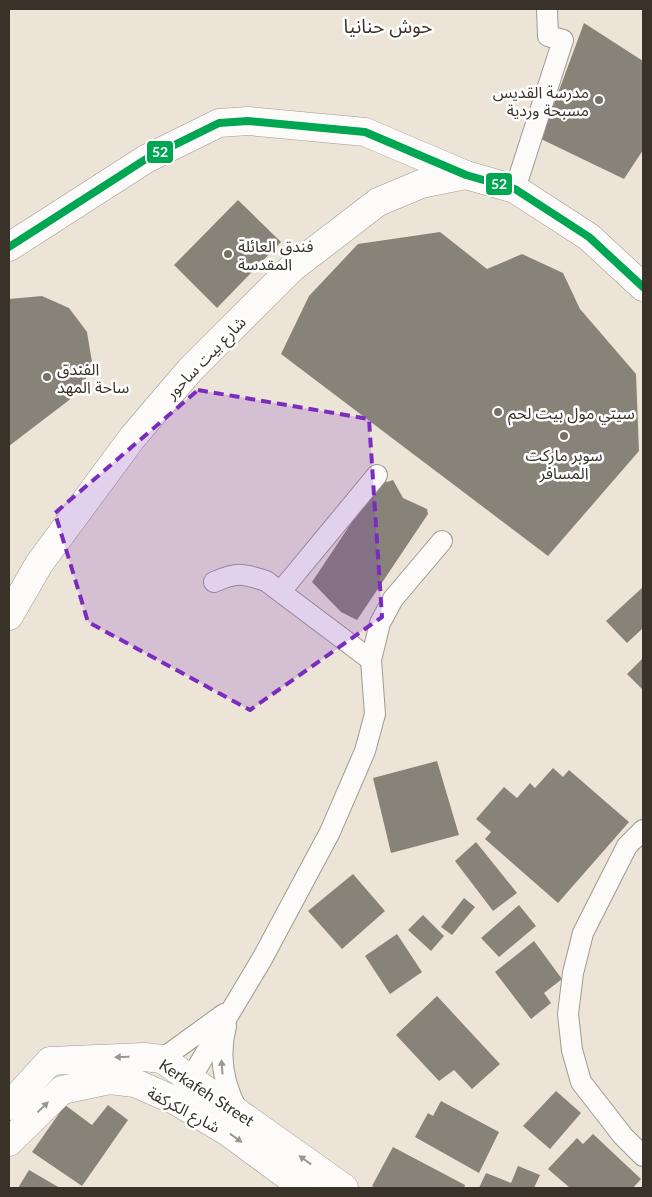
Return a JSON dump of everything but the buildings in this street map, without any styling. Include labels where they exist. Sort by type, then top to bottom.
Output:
[{"type":"street","points":[[515,189],[563,40],[548,36],[547,9]]},
{"type":"street","points":[[9,247],[146,159],[219,123],[248,121],[365,132],[466,175],[515,189],[589,238],[643,287]]},
{"type":"street","name":"شارع بيت ساحور","points":[[9,616],[39,564],[132,438],[190,370],[292,268],[378,202],[421,184],[466,175]]},
{"type":"street","points":[[281,591],[377,475]]},
{"type":"street","points":[[176,1100],[192,1079],[231,1008],[262,959],[330,832],[365,751],[375,714],[371,660],[380,623],[394,599],[442,541]]},
{"type":"street","points":[[214,582],[233,574],[248,575],[266,581],[371,660]]},
{"type":"street","points":[[643,830],[626,846],[584,933],[573,973],[568,1014],[572,1050],[582,1082],[623,1136],[643,1156]]},
{"type":"street","points":[[162,1059],[208,1027],[231,1008]]},
{"type":"street","points":[[231,1008],[222,1039],[222,1060],[228,1094],[239,1112]]},
{"type":"street","name":"Kerkafeh Street","points":[[9,1106],[50,1062],[137,1057],[162,1059],[344,1188]]},
{"type":"street","name":"شارع الكركفة","points":[[9,1142],[62,1090],[110,1080],[134,1083],[176,1100],[228,1132],[304,1188]]},
{"type":"street","points":[[623,1136],[643,1134]]},
{"type":"highlighted area","points":[[198,390],[369,419],[382,617],[250,710],[88,622],[55,513]]},
{"type":"transit line","name":"52","points":[[9,247],[146,159],[219,123],[248,121],[365,132],[466,175],[515,189],[589,237],[643,287]]},
{"type":"place","name":"مدرسة القديس مسبحة وردية","points":[[599,100]]},
{"type":"place","name":"فندق العائلة المقدسة","points":[[228,254]]},
{"type":"place","name":"الفندق ساحة المهد","points":[[47,377]]},
{"type":"place","name":"سيتي مول بيت لحم","points":[[498,412]]},
{"type":"place","name":"سوبر ماركت المسافر","points":[[564,436]]},
{"type":"district","name":"حوش حنانيا","points":[[388,25]]}]
